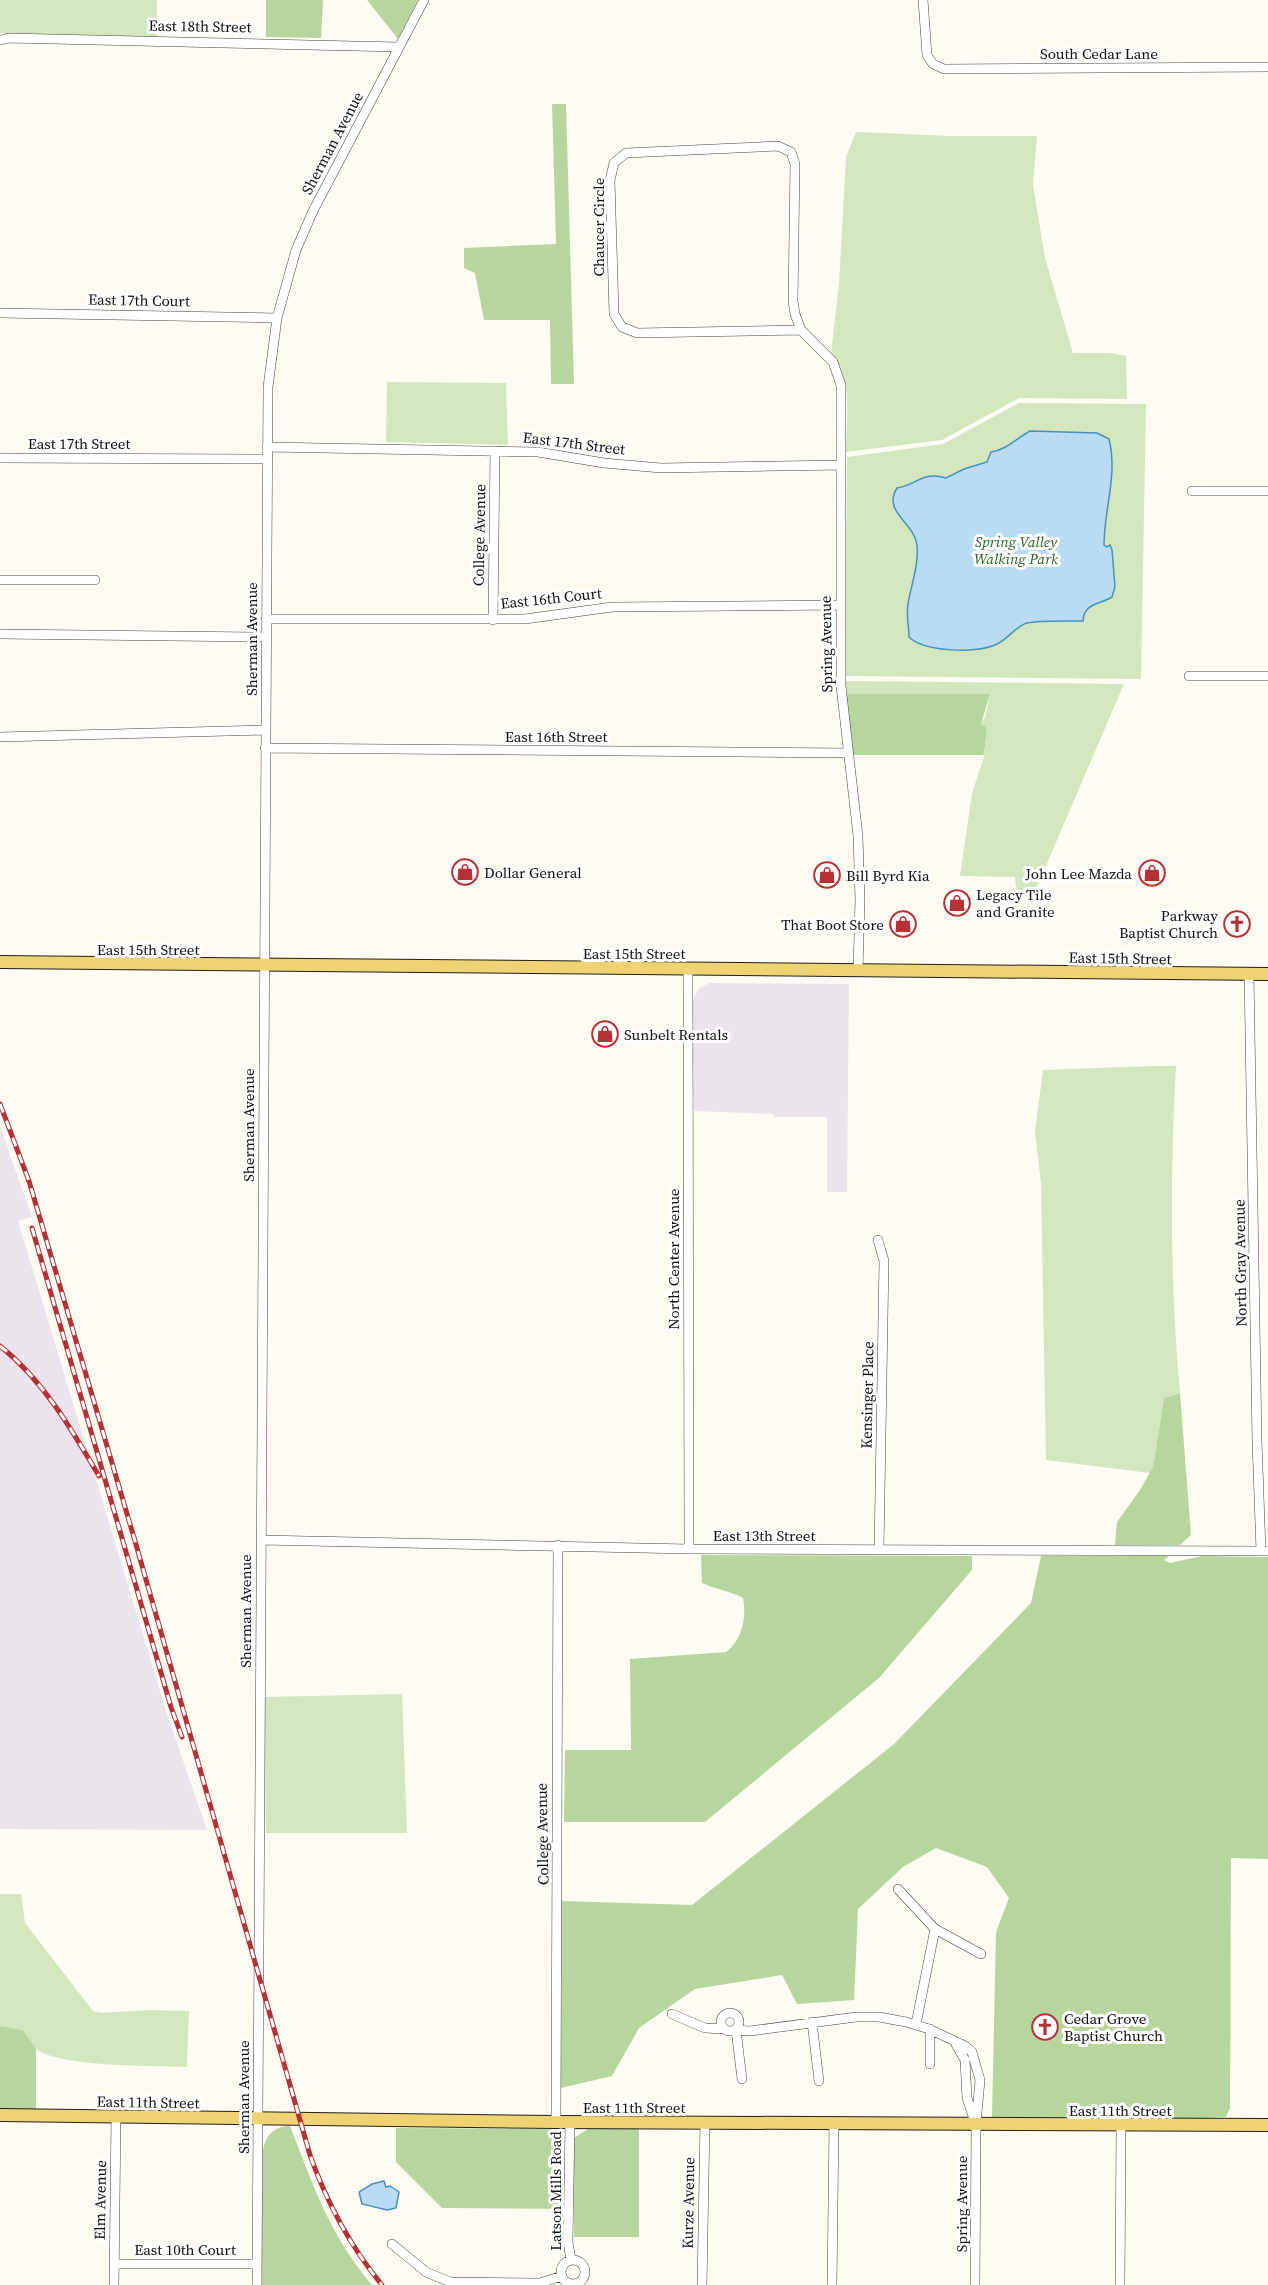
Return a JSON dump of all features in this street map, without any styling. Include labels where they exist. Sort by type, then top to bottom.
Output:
[{"type":"main road","name":"East 15th Street","points":[[0,962],[1268,974]]},
{"type":"main road","name":"East 11th Street","points":[[0,2115],[556,2122],[1268,2125]]},
{"type":"street","name":"Sherman Avenue","points":[[257,2285],[268,387],[277,318],[289,268],[305,227],[424,0]]},
{"type":"street","name":"South Cedar Lane","points":[[923,0],[926,53],[931,63],[942,68],[1268,67]]},
{"type":"street","name":"East 18th Street","points":[[0,40],[9,38],[399,47]]},
{"type":"street","name":"Chaucer Circle","points":[[778,146],[791,152],[795,164],[793,301],[801,330],[637,333],[622,327],[614,314],[610,180],[614,163],[626,153],[778,146]]},
{"type":"street","name":"East 17th Court","points":[[0,313],[277,318]]},
{"type":"street","name":"Spring Avenue","points":[[801,330],[833,362],[841,385],[841,686],[858,836],[860,900],[858,970]]},
{"type":"street","name":"East 17th Street","points":[[267,447],[538,452],[604,463],[661,468],[841,465]]},
{"type":"street","name":"College Avenue","points":[[493,620],[495,450]]},
{"type":"street","name":"East 17th Street","points":[[0,458],[267,459]]},
{"type":"street","points":[[1192,490],[1268,491]]},
{"type":"street","points":[[0,580],[95,580]]},
{"type":"street","name":"East 16th Court","points":[[266,619],[493,620],[525,619],[612,607],[840,605]]},
{"type":"street","points":[[0,634],[266,637]]},
{"type":"street","points":[[1189,676],[1268,676]]},
{"type":"street","points":[[0,737],[265,730]]},
{"type":"street","name":"East 16th Street","points":[[265,748],[848,753]]},
{"type":"street","name":"North Center Avenue","points":[[688,969],[689,1549]]},
{"type":"street","name":"North Gray Avenue","points":[[1249,974],[1257,1442],[1265,1551]]},
{"type":"street","name":"Kensinger Place","points":[[878,1240],[884,1261],[879,1550]]},
{"type":"street","name":"East 13th Street","points":[[261,1540],[689,1549],[1265,1551]]},
{"type":"street","name":"College Avenue","points":[[556,2122],[558,1545]]},
{"type":"street","points":[[898,1889],[935,1929],[981,1954]]},
{"type":"street","points":[[916,2024],[935,1929]]},
{"type":"street","points":[[672,2014],[705,2028],[736,2030]]},
{"type":"street","points":[[724,2029],[722,2020],[724,2015],[735,2014],[739,2019],[736,2030],[742,2079]]},
{"type":"street","name":"Spring Avenue","points":[[736,2030],[750,2031],[856,2017],[879,2017],[930,2029],[972,2052],[978,2068],[980,2097],[976,2124],[975,2285]]},
{"type":"street","points":[[812,2022],[819,2081]]},
{"type":"street","points":[[930,2029],[930,2064]]},
{"type":"street","name":"Elm Avenue","points":[[114,2285],[116,2116]]},
{"type":"street","name":"Latson Mills Road","points":[[570,2122],[568,2242],[571,2260]]},
{"type":"street","name":"Kurze Avenue","points":[[702,2285],[705,2122]]},
{"type":"street","points":[[832,2285],[834,2123]]},
{"type":"street","points":[[1120,2285],[1121,2125]]},
{"type":"street","points":[[392,2244],[426,2272],[450,2282],[540,2283],[562,2276]]},
{"type":"street","points":[[571,2260],[577,2261],[584,2267],[585,2274],[581,2283],[569,2283],[562,2276],[564,2264],[571,2260]]},
{"type":"street","name":"East 10th Court","points":[[114,2264],[257,2264]]},
{"type":"shaded area","points":[[709,983],[849,984],[847,1192],[827,1192],[827,1117],[774,1117],[774,1114],[694,1111],[693,1000],[698,989]]},
{"type":"shaded area","points":[[0,1126],[32,1217],[18,1221],[167,1714],[207,1830],[0,1829]]},
{"type":"green space","points":[[0,0],[157,0],[157,37],[0,33]]},
{"type":"green space","points":[[266,0],[323,0],[321,38],[266,37]]},
{"type":"green space","points":[[367,0],[418,0],[398,39]]},
{"type":"green space","points":[[552,104],[566,104],[574,384],[551,384],[550,320],[484,320],[475,273],[464,268],[464,248],[556,244]]},
{"type":"green space","points":[[856,132],[952,136],[1037,136],[1033,185],[1045,258],[1073,353],[1110,353],[1126,356],[1127,399],[1019,398],[942,440],[846,452],[846,387],[843,374],[831,353],[839,284],[846,157]]},
{"type":"green space","points":[[387,382],[506,383],[508,445],[386,442]]},
{"type":"green space","name":"Spring Valley Walking Park","points":[[1019,403],[1146,404],[1141,679],[845,676],[847,457],[943,444]]},
{"type":"green space","points":[[846,681],[1124,684],[1033,896],[1017,896],[1015,877],[960,876],[972,793],[984,757],[987,728],[981,724],[990,695],[846,694]]},
{"type":"green space","points":[[846,694],[990,694],[981,724],[987,728],[984,755],[853,755]]},
{"type":"green space","points":[[1176,1066],[1172,1230],[1174,1312],[1180,1393],[1164,1398],[1153,1467],[1150,1473],[1046,1460],[1041,1183],[1035,1132],[1043,1070]]},
{"type":"green space","points":[[1180,1393],[1191,1535],[1180,1545],[1115,1545],[1117,1522],[1153,1467],[1164,1398]]},
{"type":"green space","points":[[701,1555],[972,1556],[972,1570],[879,1678],[705,1822],[564,1822],[565,1750],[631,1750],[630,1659],[726,1652],[736,1641],[744,1620],[743,1598],[702,1583]]},
{"type":"green space","points":[[1041,1556],[1169,1556],[1164,1560],[1170,1563],[1202,1556],[1268,1557],[1268,1859],[1231,1858],[1230,2108],[1226,2117],[1183,2119],[992,2117],[996,1932],[1009,1898],[987,1867],[936,1848],[903,1867],[858,1909],[854,2000],[797,2004],[782,1975],[695,1989],[639,2028],[612,2076],[561,2088],[562,1901],[692,1905],[894,1744],[1031,1603]]},
{"type":"green space","points":[[402,1694],[407,1833],[266,1833],[264,1697]]},
{"type":"green space","points":[[0,1894],[21,1894],[25,1923],[93,2011],[101,2013],[150,2010],[189,2011],[187,2067],[131,2066],[65,2059],[36,2049],[23,2030],[0,2026]]},
{"type":"green space","points":[[0,2026],[23,2030],[36,2049],[36,2110],[0,2110]]},
{"type":"green space","points":[[284,2126],[290,2126],[315,2190],[333,2228],[372,2285],[261,2285],[263,2150],[272,2132]]},
{"type":"green space","points":[[396,2128],[551,2129],[562,2145],[562,2209],[442,2208],[396,2162]]},
{"type":"green space","points":[[588,2129],[639,2129],[639,2237],[574,2237],[574,2138]]},
{"type":"water","points":[[1030,431],[1097,433],[1109,439],[1112,466],[1104,545],[1107,547],[1110,545],[1112,550],[1115,587],[1112,597],[1089,608],[1083,621],[1027,623],[1001,642],[988,647],[951,650],[916,642],[909,637],[907,612],[916,567],[917,545],[915,537],[893,504],[893,496],[897,488],[925,477],[946,478],[964,469],[987,462],[991,452],[1007,446]]},
{"type":"water","points":[[384,2181],[386,2187],[390,2186],[399,2192],[396,2208],[387,2210],[362,2204],[359,2192],[372,2184]]},
{"type":"railway","points":[[0,1104],[29,1181],[135,1541],[310,2155],[340,2223],[382,2285]]},
{"type":"railway","points":[[32,1228],[171,1707],[182,1737]]},
{"type":"railway","points":[[0,1346],[30,1374],[56,1406],[99,1476]]},
{"type":"place","name":"Dollar General","points":[[465,872]]},
{"type":"place","name":"John Lee Mazda","points":[[1152,873]]},
{"type":"place","name":"Bill Byrd Kia","points":[[827,875]]},
{"type":"place","name":"Legacy Tile and Granite","points":[[957,903]]},
{"type":"place","name":"That Boot Store","points":[[903,924]]},
{"type":"place","name":"Parkway Baptist Church","points":[[1237,924]]},
{"type":"place","name":"Sunbelt Rentals","points":[[605,1034]]},
{"type":"place","name":"Cedar Grove Baptist Church","points":[[1045,2027]]}]
